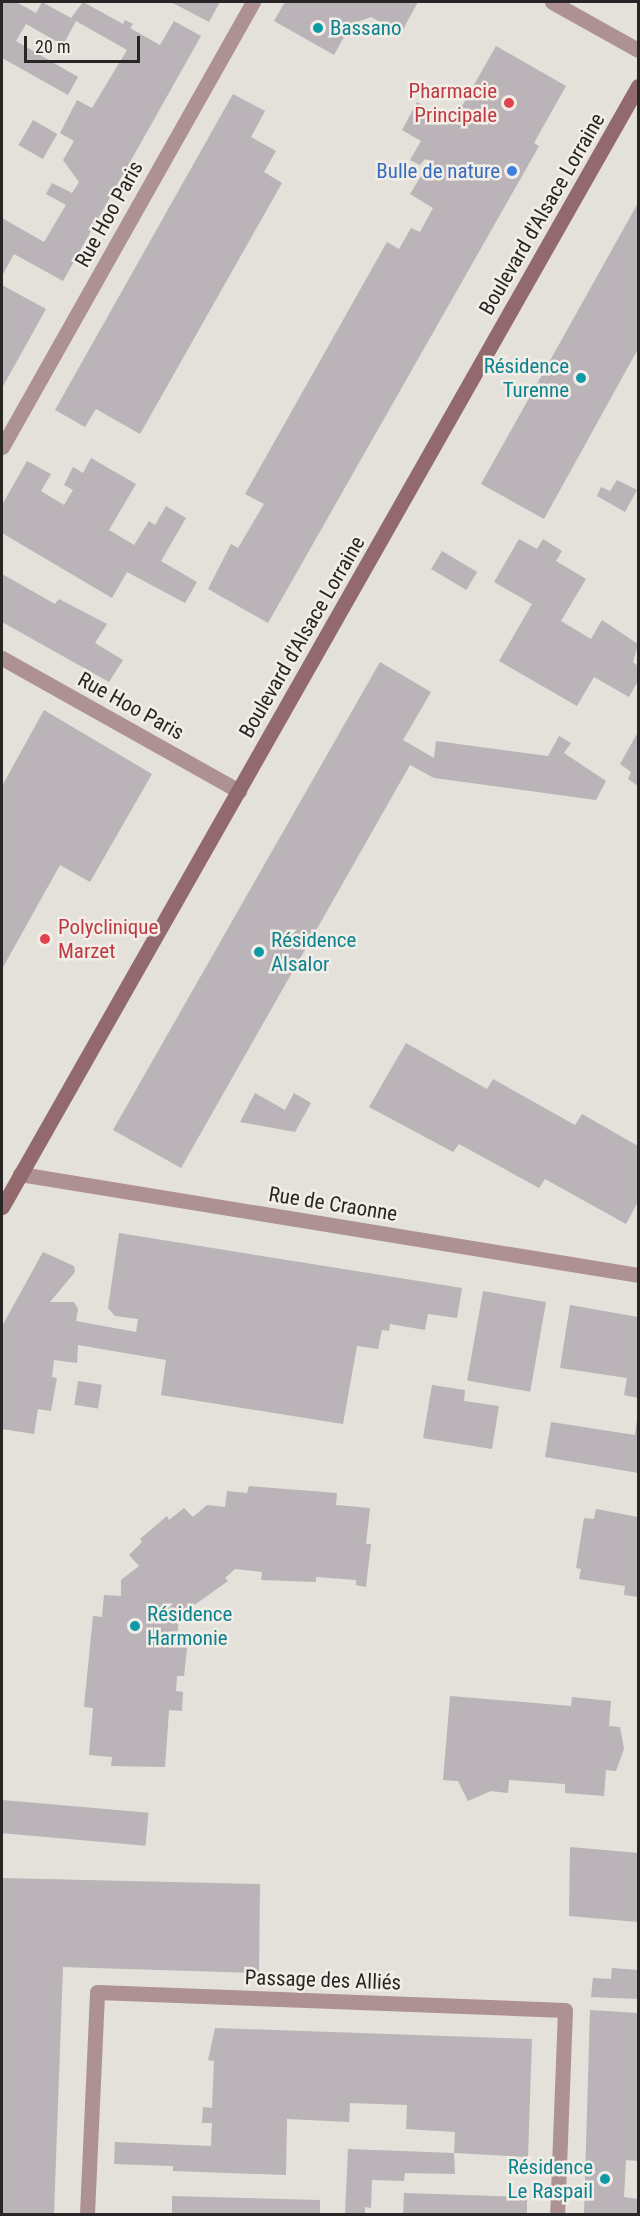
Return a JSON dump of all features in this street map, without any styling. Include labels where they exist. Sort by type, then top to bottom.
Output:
[{"type":"main road","name":"Boulevard d'Alsace Lorraine","points":[[2,1208],[638,88]]},
{"type":"street","name":"Rue Hoo Paris","points":[[2,447],[253,2]]},
{"type":"street","points":[[552,2],[639,50]]},
{"type":"street","name":"Rue Hoo Paris","points":[[2,657],[239,791]]},
{"type":"street","name":"Rue de Craonne","points":[[20,1174],[639,1275]]},
{"type":"street","name":"Passage des Alliés","points":[[87,2214],[97,1992],[565,2010],[557,2214]]},
{"type":"building","points":[[2,2],[16,2],[36,13],[42,2],[71,18],[83,2],[123,24],[125,20],[133,24],[130,28],[160,45],[174,21],[201,36],[63,281],[14,254],[2,276],[2,218],[44,242],[66,205],[46,194],[52,183],[72,193],[79,182],[63,160],[74,141],[60,133],[77,100],[92,108],[127,50],[76,21],[63,45],[26,24],[16,41],[78,77],[68,95],[2,58]]},
{"type":"building","points":[[171,2],[220,2],[209,22]]},
{"type":"building","name":"Bassano","points":[[285,2],[418,2],[401,33],[371,17],[351,24],[334,55],[274,21]]},
{"type":"building","points":[[496,46],[566,86],[534,143],[539,146],[268,623],[208,589],[231,544],[238,548],[264,504],[245,494],[387,242],[399,249],[411,228],[420,232],[433,208],[410,194],[430,161],[425,159],[420,165],[410,160],[421,141],[402,130],[417,102],[453,122]]},
{"type":"building","points":[[233,94],[265,111],[251,137],[276,151],[264,172],[282,183],[140,434],[96,409],[85,427],[55,410]]},
{"type":"building","points":[[33,120],[57,134],[43,159],[19,145]]},
{"type":"building","name":"Résidence Turenne","points":[[638,203],[638,349],[544,519],[481,484]]},
{"type":"building","points":[[2,285],[46,309],[2,388]]},
{"type":"building","points":[[91,458],[136,484],[109,530],[134,545],[149,521],[155,525],[166,506],[186,518],[161,561],[197,582],[185,603],[127,572],[112,598],[2,533],[2,505],[27,461],[51,474],[41,491],[64,505],[73,490],[64,485],[73,467],[83,473]]},
{"type":"building","points":[[617,480],[637,490],[625,512],[597,496],[601,487],[610,491]]},
{"type":"building","points":[[519,539],[537,549],[543,539],[562,551],[556,561],[586,579],[561,621],[591,639],[602,620],[638,644],[633,662],[638,666],[638,681],[629,697],[594,677],[577,706],[499,661],[532,604],[494,582]]},
{"type":"building","points":[[442,551],[477,572],[466,590],[431,569]]},
{"type":"building","points":[[2,574],[55,604],[59,599],[107,624],[95,643],[123,660],[109,682],[2,622]]},
{"type":"building","name":"Résidence Alsalor","points":[[380,662],[431,692],[403,740],[434,758],[436,741],[548,756],[559,736],[571,743],[564,753],[606,781],[596,800],[434,778],[410,765],[181,1168],[113,1130]]},
{"type":"building","points":[[44,710],[152,774],[90,882],[60,865],[2,969],[2,786]]},
{"type":"building","points":[[638,732],[638,786],[628,779],[631,772],[620,764]]},
{"type":"building","points":[[406,1043],[487,1089],[493,1079],[575,1125],[582,1114],[638,1146],[638,1202],[626,1224],[545,1179],[539,1188],[459,1144],[453,1152],[369,1107]]},
{"type":"building","points":[[255,1093],[285,1110],[294,1093],[311,1103],[295,1132],[240,1122]]},
{"type":"building","points":[[119,1233],[462,1288],[457,1318],[428,1314],[425,1330],[390,1324],[389,1331],[382,1330],[378,1349],[357,1346],[343,1424],[161,1395],[166,1360],[78,1345],[77,1363],[54,1360],[52,1377],[57,1378],[51,1411],[38,1409],[34,1434],[2,1429],[2,1326],[43,1252],[74,1266],[75,1272],[50,1302],[74,1302],[78,1309],[76,1321],[136,1332],[138,1319],[115,1316],[108,1308]]},
{"type":"building","points":[[483,1291],[546,1302],[530,1392],[467,1381]]},
{"type":"building","points":[[570,1305],[638,1317],[638,1398],[624,1395],[627,1378],[560,1368]]},
{"type":"building","points":[[78,1381],[102,1385],[98,1408],[74,1405]]},
{"type":"building","points":[[432,1385],[465,1390],[464,1401],[499,1406],[492,1449],[423,1438]]},
{"type":"building","points":[[637,1419],[638,1473],[545,1457],[551,1422],[635,1435]]},
{"type":"building","name":"Résidence Harmonie","points":[[249,1486],[337,1493],[336,1505],[370,1508],[366,1544],[371,1544],[366,1587],[356,1585],[356,1580],[316,1577],[316,1582],[261,1580],[262,1572],[235,1569],[225,1578],[228,1581],[179,1616],[177,1638],[188,1640],[184,1676],[177,1676],[176,1691],[183,1692],[182,1711],[169,1710],[165,1767],[111,1766],[112,1757],[89,1755],[93,1708],[84,1707],[93,1616],[102,1617],[104,1595],[121,1596],[121,1580],[139,1566],[129,1555],[142,1542],[140,1539],[167,1516],[169,1520],[184,1508],[193,1517],[207,1505],[225,1507],[227,1491],[247,1493]]},
{"type":"building","points":[[596,1509],[638,1517],[638,1597],[624,1595],[625,1586],[579,1579],[581,1569],[576,1568],[584,1518],[594,1519]]},
{"type":"building","points":[[450,1696],[571,1706],[572,1697],[611,1701],[609,1726],[620,1727],[624,1749],[616,1771],[606,1770],[604,1796],[565,1793],[565,1784],[509,1780],[508,1793],[491,1791],[468,1801],[458,1781],[443,1780]]},
{"type":"building","points":[[2,1800],[148,1813],[146,1846],[2,1833]]},
{"type":"building","points":[[570,1847],[638,1853],[638,1922],[569,1916]]},
{"type":"building","points":[[2,1878],[260,1884],[259,1973],[63,1967],[54,2214],[2,2214]]},
{"type":"building","points":[[612,1968],[638,1970],[638,1999],[591,1997],[593,1978],[611,1979]]},
{"type":"building","points":[[590,2010],[638,2013],[638,2161],[626,2160],[624,2197],[638,2199],[638,2214],[584,2214]]},
{"type":"building","points":[[215,2028],[532,2039],[528,2157],[454,2153],[455,2132],[406,2129],[407,2105],[350,2103],[349,2122],[287,2119],[286,2175],[173,2171],[173,2166],[114,2164],[115,2142],[211,2146],[212,2123],[202,2123],[203,2107],[212,2108],[214,2061],[208,2060]]},
{"type":"building","points":[[348,2149],[454,2153],[455,2174],[405,2173],[404,2181],[372,2180],[371,2208],[365,2207],[365,2214],[345,2214]]},
{"type":"building","points":[[404,2193],[527,2197],[527,2214],[403,2214]]},
{"type":"building","points":[[172,2196],[320,2200],[320,2214],[172,2214]]},
{"type":"place","name":"Bassano","points":[[318,28]]},
{"type":"place","name":"Pharmacie Principale","points":[[509,103]]},
{"type":"place","name":"Bulle de nature","points":[[512,171]]},
{"type":"place","name":"Résidence Turenne","points":[[581,378]]},
{"type":"place","name":"Polyclinique Marzet","points":[[45,939]]},
{"type":"place","name":"Résidence Alsalor","points":[[259,952]]},
{"type":"place","name":"Résidence Harmonie","points":[[135,1626]]},
{"type":"place","name":"Résidence Le Raspail","points":[[605,2179]]}]
